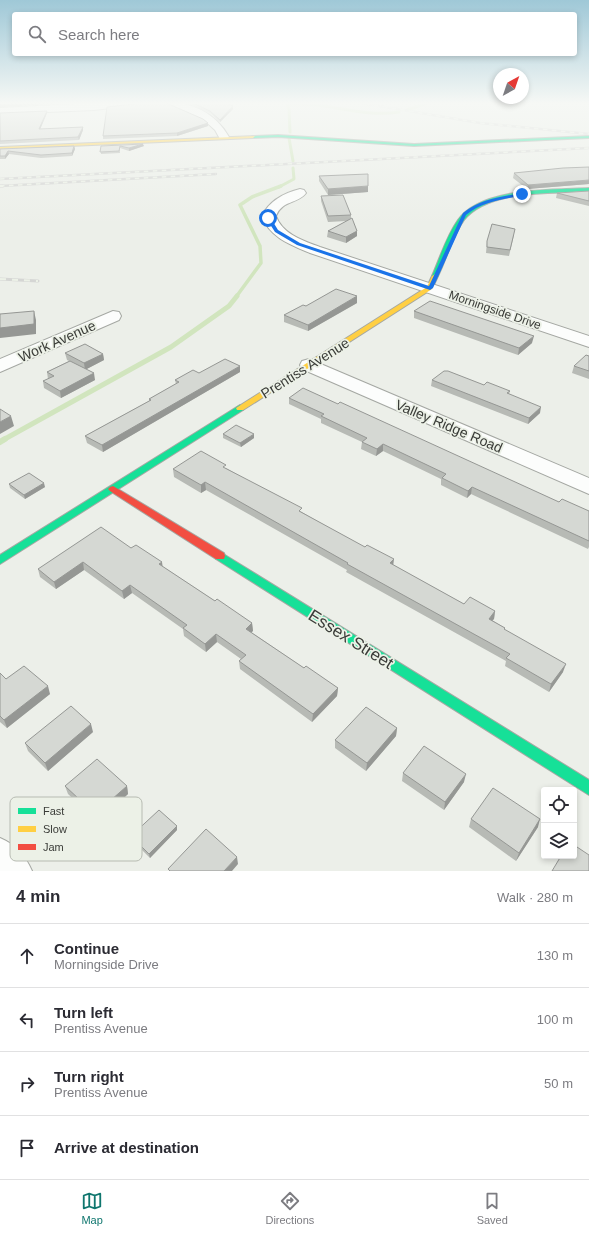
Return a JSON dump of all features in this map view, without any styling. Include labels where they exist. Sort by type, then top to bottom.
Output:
[{"type":"street","points":[[0,148],[109,143]]},
{"type":"street","points":[[383,143],[414,145],[465,143]]},
{"type":"street","points":[[430,288],[461,219],[474,206],[490,200],[510,196],[589,190]]},
{"type":"street","name":"Morningside Drive","points":[[300,193],[279,202],[269,213],[268,218],[271,224],[285,238],[315,250],[589,342]]},
{"type":"street","name":"Prentiss Avenue","points":[[0,560],[309,366],[430,288]]},
{"type":"street","name":"Work Avenue","points":[[0,366],[113,316]]},
{"type":"street","name":"Valley Ridge Road","points":[[309,366],[589,487]]},
{"type":"street","name":"Essex Street","points":[[113,489],[589,788]]},
{"type":"street","points":[[0,856],[14,871]]},
{"type":"building","points":[[143,144],[129,148],[120,146],[119,151],[100,152],[101,146]]},
{"type":"building","points":[[74,146],[72,153],[41,155],[8,151],[5,156],[0,156],[0,149]]},
{"type":"building","points":[[589,167],[589,180],[528,185],[514,173],[563,168]]},
{"type":"building","points":[[368,174],[368,186],[328,189],[319,176]]},
{"type":"building","points":[[589,191],[589,201],[557,193]]},
{"type":"building","points":[[343,195],[351,215],[328,216],[321,196]]},
{"type":"building","points":[[352,218],[357,231],[346,237],[328,231]]},
{"type":"building","points":[[492,224],[515,229],[510,250],[487,247],[487,241]]},
{"type":"building","points":[[336,289],[357,296],[308,325],[284,315],[303,305],[306,306]]},
{"type":"building","points":[[430,301],[534,336],[519,348],[414,311]]},
{"type":"building","points":[[34,311],[34,324],[0,328],[0,314]]},
{"type":"building","points":[[85,344],[103,354],[84,363],[65,353]]},
{"type":"building","points":[[586,355],[589,356],[589,371],[574,366]]},
{"type":"building","points":[[225,359],[240,366],[102,445],[85,436],[151,400],[149,399],[179,382],[175,380],[193,370],[199,373]]},
{"type":"building","points":[[70,361],[94,373],[60,391],[43,381],[54,376],[47,372]]},
{"type":"building","points":[[444,371],[448,371],[484,385],[487,382],[510,391],[507,393],[541,407],[529,418],[432,380]]},
{"type":"building","points":[[303,388],[338,404],[340,402],[559,502],[562,499],[589,511],[589,541],[472,487],[468,491],[442,478],[446,474],[383,444],[377,449],[362,442],[367,438],[321,416],[324,414],[289,398]]},
{"type":"building","points":[[0,409],[11,416],[0,422]]},
{"type":"building","points":[[236,425],[254,434],[240,443],[223,434]]},
{"type":"building","points":[[201,451],[226,465],[223,467],[302,508],[299,511],[365,547],[367,545],[394,559],[390,563],[464,604],[470,597],[495,611],[489,619],[566,664],[551,684],[506,658],[510,654],[347,564],[348,563],[205,482],[201,485],[173,469]]},
{"type":"building","points":[[29,473],[44,483],[24,495],[9,484]]},
{"type":"building","points":[[101,527],[131,548],[136,545],[162,562],[159,564],[215,601],[217,599],[252,623],[246,629],[304,668],[306,666],[338,688],[313,714],[239,661],[246,655],[216,634],[205,644],[183,628],[187,625],[130,585],[122,591],[83,562],[54,582],[38,569]]},
{"type":"building","points":[[24,666],[48,686],[4,720],[0,716],[0,673],[6,679]]},
{"type":"building","points":[[71,706],[91,724],[45,763],[25,743]]},
{"type":"building","points":[[366,707],[397,728],[367,763],[335,740]]},
{"type":"building","points":[[424,746],[466,774],[445,802],[403,773]]},
{"type":"building","points":[[97,759],[127,786],[114,797],[77,797],[65,786]]},
{"type":"building","points":[[493,788],[540,819],[519,853],[471,819]]},
{"type":"building","points":[[159,810],[177,826],[149,854],[142,847],[142,826]]},
{"type":"building","points":[[206,829],[237,857],[224,871],[170,871],[168,869]]},
{"type":"building","points":[[577,847],[589,855],[589,871],[552,871],[559,859],[577,859]]},
{"type":"waterway","points":[[290,143],[293,161]]},
{"type":"waterway","points":[[281,186],[294,179],[293,168]]},
{"type":"waterway","points":[[236,297],[261,263],[260,246],[240,205],[252,197],[281,186]]},
{"type":"waterway","points":[[3,440],[171,347],[229,306],[237,296]]},
{"type":"waterway","points":[[0,442],[5,439]]},
{"type":"railway","points":[[0,179],[589,148]]},
{"type":"railway","points":[[3,186],[0,186],[216,174]]},
{"type":"railway","points":[[0,279],[38,281]]},
{"type":"traffic: fast","points":[[378,143],[414,145],[465,143]]},
{"type":"traffic: fast","points":[[435,276],[450,240],[461,220],[470,210],[484,203],[519,194],[589,190]]},
{"type":"traffic: fast","points":[[0,560],[240,408]]},
{"type":"traffic: fast","points":[[220,556],[589,788]]},
{"type":"traffic: slow","points":[[0,148],[123,143]]},
{"type":"traffic: slow","points":[[240,408],[430,288],[435,276]]},
{"type":"traffic: jam","points":[[113,489],[220,556]]},
{"type":"route","points":[[268,218],[271,224],[285,238],[315,250],[430,288],[464,214],[474,206],[481,203],[522,194]]}]
